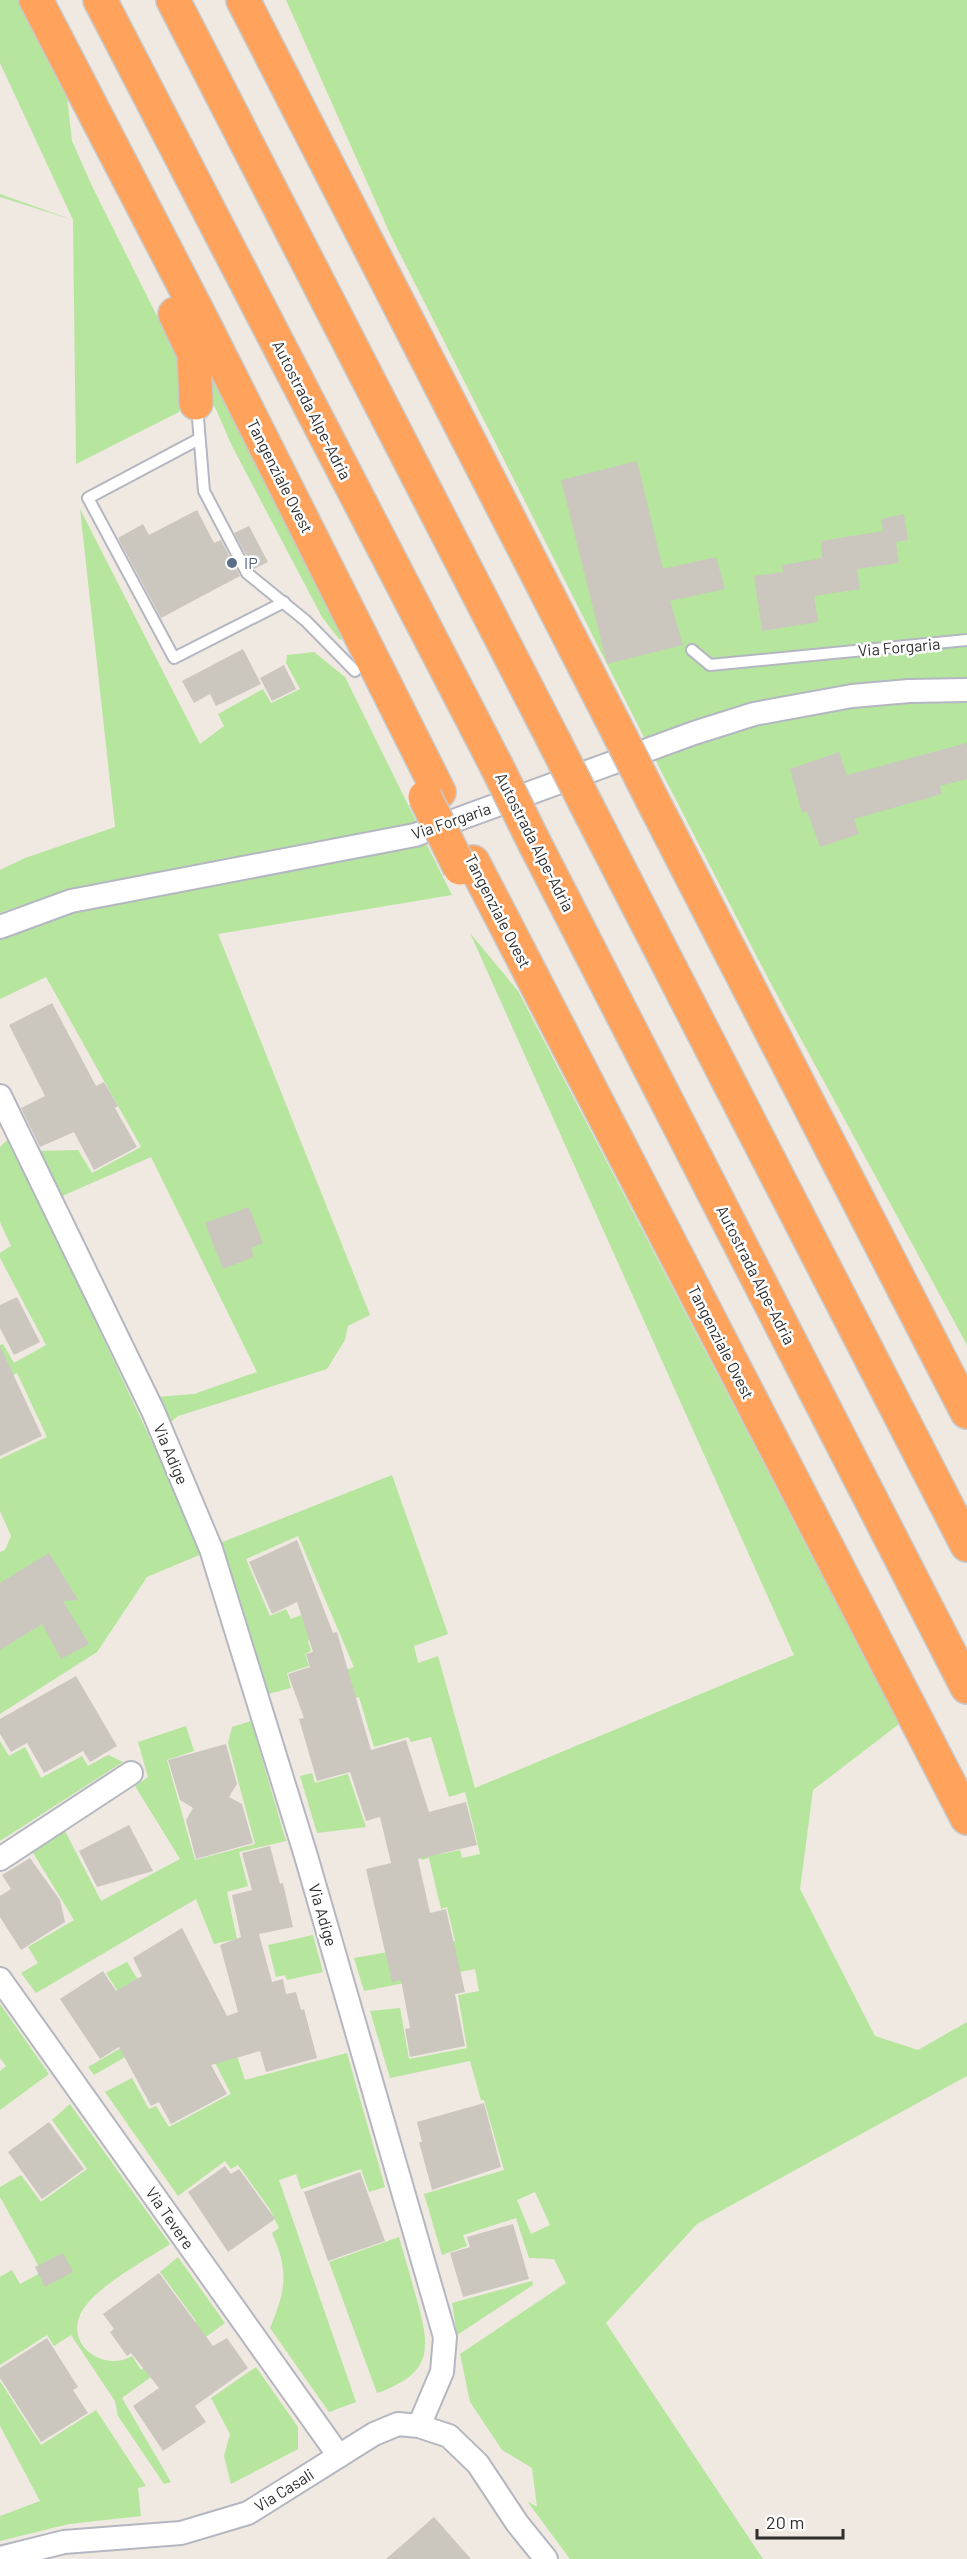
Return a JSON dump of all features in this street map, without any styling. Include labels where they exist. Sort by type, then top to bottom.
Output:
[{"type":"highway","name":"Tangenziale Ovest","points":[[36,0],[204,324],[467,865],[523,958],[967,1818]]},
{"type":"highway","name":"Autostrada Alpe-Adria","points":[[100,0],[496,765],[967,1687]]},
{"type":"highway","points":[[173,0],[967,1545]]},
{"type":"highway","points":[[243,0],[967,1412]]},
{"type":"highway","points":[[88,104],[97,156],[104,177],[194,354],[196,403]]},
{"type":"highway","points":[[356,671],[432,795]]},
{"type":"street","name":"Via Forgaria","points":[[0,927],[70,901],[415,835],[694,733],[754,714],[852,696],[909,691],[967,690]]},
{"type":"street","name":"Via Adige","points":[[0,1096],[153,1411],[211,1549],[259,1699],[445,2337],[442,2372],[419,2426]]},
{"type":"street","points":[[0,1859],[131,1773]]},
{"type":"street","name":"Via Tevere","points":[[0,1980],[339,2456]]},
{"type":"street","name":"Via Casali","points":[[0,2558],[64,2542],[181,2533],[248,2513],[374,2434],[398,2424],[419,2426],[449,2436],[478,2464],[517,2523],[546,2559]]},
{"type":"lane","points":[[196,403],[204,490],[248,573],[284,602],[356,671]]},
{"type":"lane","points":[[199,439],[88,498],[174,658],[284,602]]},
{"type":"lane","name":"Via Forgaria","points":[[692,650],[710,665],[967,640]]},
{"type":"green space","points":[[0,0],[18,0],[67,96],[72,141],[177,356],[184,390],[179,412],[76,464],[73,220],[0,63]]},
{"type":"green space","points":[[286,0],[967,0],[967,1345],[770,982],[659,767],[391,236]]},
{"type":"green space","points":[[0,194],[73,220],[0,197]]},
{"type":"green space","points":[[209,382],[215,383],[220,391],[350,641],[339,639],[322,617],[232,446],[210,396]]},
{"type":"green space","points":[[80,509],[200,744],[224,726],[218,714],[263,689],[271,703],[300,689],[286,663],[287,655],[314,652],[345,677],[417,823],[223,862],[67,890],[0,913],[0,870],[25,858],[115,827]]},
{"type":"green space","points":[[427,845],[452,895],[218,934],[370,1315],[348,1326],[345,1340],[327,1369],[178,1416],[165,1427],[156,1397],[194,1394],[257,1372],[151,1157],[60,1197],[36,1151],[78,1150],[92,1173],[141,1147],[46,977],[0,999],[0,940],[72,913]]},
{"type":"green space","points":[[470,933],[518,991],[899,1724],[813,1790],[800,1889],[875,2036],[918,2050],[967,2022],[967,2076],[697,2224],[606,2323],[763,2559],[570,2559],[527,2501],[537,2507],[532,2468],[502,2450],[470,2402],[460,2354],[566,2283],[554,2259],[529,2258],[516,2218],[463,2235],[467,2246],[442,2255],[424,2194],[504,2170],[484,2100],[481,2100],[470,2061],[390,2078],[370,2011],[400,2008],[409,2059],[467,2048],[458,1995],[479,1991],[475,1969],[364,1991],[354,1958],[410,1948],[411,1952],[455,1941],[447,1907],[441,1909],[429,1858],[422,1860],[420,1856],[435,1832],[441,1854],[460,1850],[462,1858],[480,1854],[465,1792],[449,1797],[431,1737],[411,1742],[408,1737],[374,1747],[359,1697],[317,1710],[308,1684],[354,1667],[298,1536],[246,1559],[270,1616],[286,1609],[291,1619],[301,1615],[311,1640],[308,1641],[311,1651],[305,1654],[309,1666],[287,1673],[291,1688],[268,1694],[215,1545],[392,1475],[448,1634],[414,1646],[418,1663],[438,1656],[475,1788],[794,1655]],"holes":[[[535,2192],[550,2225],[531,2234],[517,2200]]]},
{"type":"green space","points":[[9,1138],[204,1553],[147,1577],[97,1652],[0,1714],[0,1552],[5,1550],[11,1536],[0,1511],[0,1459],[47,1437],[17,1373],[0,1380],[0,1345],[3,1344],[14,1363],[46,1345],[0,1258],[0,1253],[11,1246],[0,1222],[0,1147]]},
{"type":"green space","points":[[251,1721],[286,1841],[239,1852],[248,1886],[227,1892],[237,1939],[214,1944],[196,1899],[36,1993],[21,1973],[38,1963],[28,1947],[74,1920],[32,1851],[64,1829],[101,1901],[180,1859],[135,1786],[148,1777],[138,1742],[186,1726],[194,1751],[167,1760],[195,1860],[255,1844],[228,1743],[232,1727]]},
{"type":"green space","points":[[0,1741],[9,1756],[25,1747],[41,1778],[82,1756],[88,1766],[108,1755],[123,1762],[0,1841]]},
{"type":"green space","points":[[312,1773],[315,1783],[348,1774],[366,1827],[317,1833],[300,1776]]},
{"type":"green space","points":[[313,1935],[323,1972],[287,1980],[285,1975],[276,1977],[268,1945]]},
{"type":"green space","points":[[127,1962],[162,2019],[211,2008],[94,2075],[88,2067],[145,2034],[106,1973]]},
{"type":"green space","points":[[0,2004],[49,2074],[0,2110],[0,2071],[6,2066],[0,2058]]},
{"type":"green space","points":[[232,2041],[245,2080],[347,2053],[385,2187],[369,2192],[361,2169],[301,2189],[296,2174],[279,2180],[356,2402],[329,2412],[270,2328],[282,2291],[283,2270],[272,2233],[279,2228],[269,2208],[238,2165],[231,2169],[225,2161],[178,2196],[105,2092],[132,2078],[149,2109],[156,2106],[169,2127],[231,2094],[209,2051]]},
{"type":"green space","points":[[70,2104],[170,2244],[107,2285],[86,2305],[77,2327],[83,2346],[100,2358],[111,2361],[132,2356],[141,2370],[184,2338],[181,2334],[196,2321],[160,2272],[178,2257],[225,2323],[122,2398],[171,2482],[164,2484],[118,2416],[115,2401],[71,2335],[54,2346],[47,2335],[0,2365],[0,2277],[12,2270],[20,2284],[42,2272],[0,2197],[0,2187],[21,2175],[41,2202],[87,2169],[52,2120]]},
{"type":"green space","points":[[399,2237],[422,2318],[425,2347],[418,2368],[395,2385],[377,2393],[329,2262]]},
{"type":"green space","points":[[532,2281],[533,2285],[457,2335],[452,2303]]},
{"type":"green space","points":[[256,2367],[298,2427],[298,2449],[231,2484],[224,2456],[230,2434],[211,2398]]},
{"type":"green space","points":[[0,2381],[41,2445],[96,2410],[146,2486],[138,2488],[141,2516],[69,2524],[0,2541],[0,2516],[40,2501],[0,2426]]},
{"type":"building","points":[[637,461],[663,569],[716,557],[725,589],[670,601],[683,645],[607,664],[561,480]]},
{"type":"building","points":[[197,510],[214,543],[221,540],[240,576],[161,618],[118,538],[143,524],[149,535]]},
{"type":"building","points":[[904,514],[908,540],[896,542],[899,563],[857,569],[860,589],[814,596],[818,622],[762,631],[754,576],[783,572],[782,565],[822,558],[821,541],[883,531],[881,519]]},
{"type":"building","points":[[249,526],[268,562],[254,569],[234,533]]},
{"type":"building","points":[[243,649],[261,684],[216,706],[210,694],[194,703],[182,681]]},
{"type":"building","points":[[284,665],[296,689],[272,701],[260,678]]},
{"type":"building","points":[[967,743],[967,779],[940,786],[942,794],[854,819],[859,834],[820,847],[807,811],[802,813],[790,769],[839,752],[847,775]]},
{"type":"building","points":[[52,1003],[96,1086],[104,1082],[118,1106],[115,1108],[137,1147],[94,1170],[74,1132],[40,1147],[21,1108],[45,1096],[9,1025]]},
{"type":"building","points":[[249,1207],[263,1243],[251,1248],[254,1257],[223,1269],[205,1223]]},
{"type":"building","points":[[17,1297],[40,1342],[14,1355],[0,1328],[0,1305]]},
{"type":"building","points":[[0,1346],[42,1436],[0,1456]]},
{"type":"building","points":[[297,1540],[333,1633],[337,1632],[371,1750],[406,1740],[429,1812],[466,1802],[477,1845],[418,1859],[430,1913],[446,1909],[465,1992],[455,1994],[465,2046],[410,2057],[405,2029],[410,2028],[401,1980],[392,1982],[366,1869],[391,1863],[380,1817],[366,1821],[350,1772],[317,1781],[299,1719],[304,1718],[288,1674],[310,1667],[306,1654],[313,1652],[297,1602],[272,1614],[249,1562]]},
{"type":"building","points":[[49,1553],[78,1600],[63,1601],[89,1644],[61,1659],[42,1624],[0,1650],[0,1583]]},
{"type":"building","points":[[76,1676],[117,1746],[90,1762],[83,1751],[44,1773],[27,1743],[11,1752],[0,1734],[0,1719]]},
{"type":"building","points":[[226,1744],[237,1784],[229,1797],[242,1804],[253,1843],[196,1859],[186,1820],[193,1808],[180,1800],[168,1760]]},
{"type":"building","points":[[129,1825],[153,1871],[97,1887],[79,1851]]},
{"type":"building","points":[[270,1846],[280,1884],[283,1883],[293,1927],[259,1934],[272,1982],[283,1979],[286,1994],[296,1992],[301,2010],[304,2009],[317,2058],[266,2072],[260,2051],[211,2065],[227,2094],[171,2124],[159,2102],[151,2106],[119,2047],[100,2059],[60,1999],[103,1971],[116,1991],[142,1976],[133,1958],[182,1928],[227,2016],[238,2012],[220,1945],[241,1937],[232,1895],[252,1890],[242,1853]]},
{"type":"building","points":[[30,1858],[60,1900],[65,1922],[21,1950],[0,1917],[0,1896],[11,1889],[2,1875]]},
{"type":"building","points":[[484,2103],[501,2167],[432,2190],[419,2142],[422,2142],[417,2122]]},
{"type":"building","points":[[49,2122],[84,2169],[42,2199],[8,2152]]},
{"type":"building","points":[[225,2166],[231,2174],[239,2169],[275,2219],[228,2252],[188,2192]]},
{"type":"building","points":[[360,2172],[385,2241],[328,2261],[304,2192]]},
{"type":"building","points":[[513,2224],[529,2279],[463,2297],[450,2253],[470,2247],[467,2237]]},
{"type":"building","points":[[63,2253],[73,2272],[45,2287],[35,2267]]},
{"type":"building","points":[[159,2273],[213,2346],[227,2338],[248,2368],[195,2406],[206,2422],[163,2451],[133,2406],[159,2388],[131,2353],[127,2356],[110,2332],[114,2329],[103,2314]]},
{"type":"building","points":[[47,2338],[78,2387],[73,2390],[88,2413],[41,2442],[0,2378],[0,2368]]},
{"type":"building","points":[[434,2517],[471,2559],[386,2559]]},
{"type":"place","name":"IP","points":[[232,563]]}]
